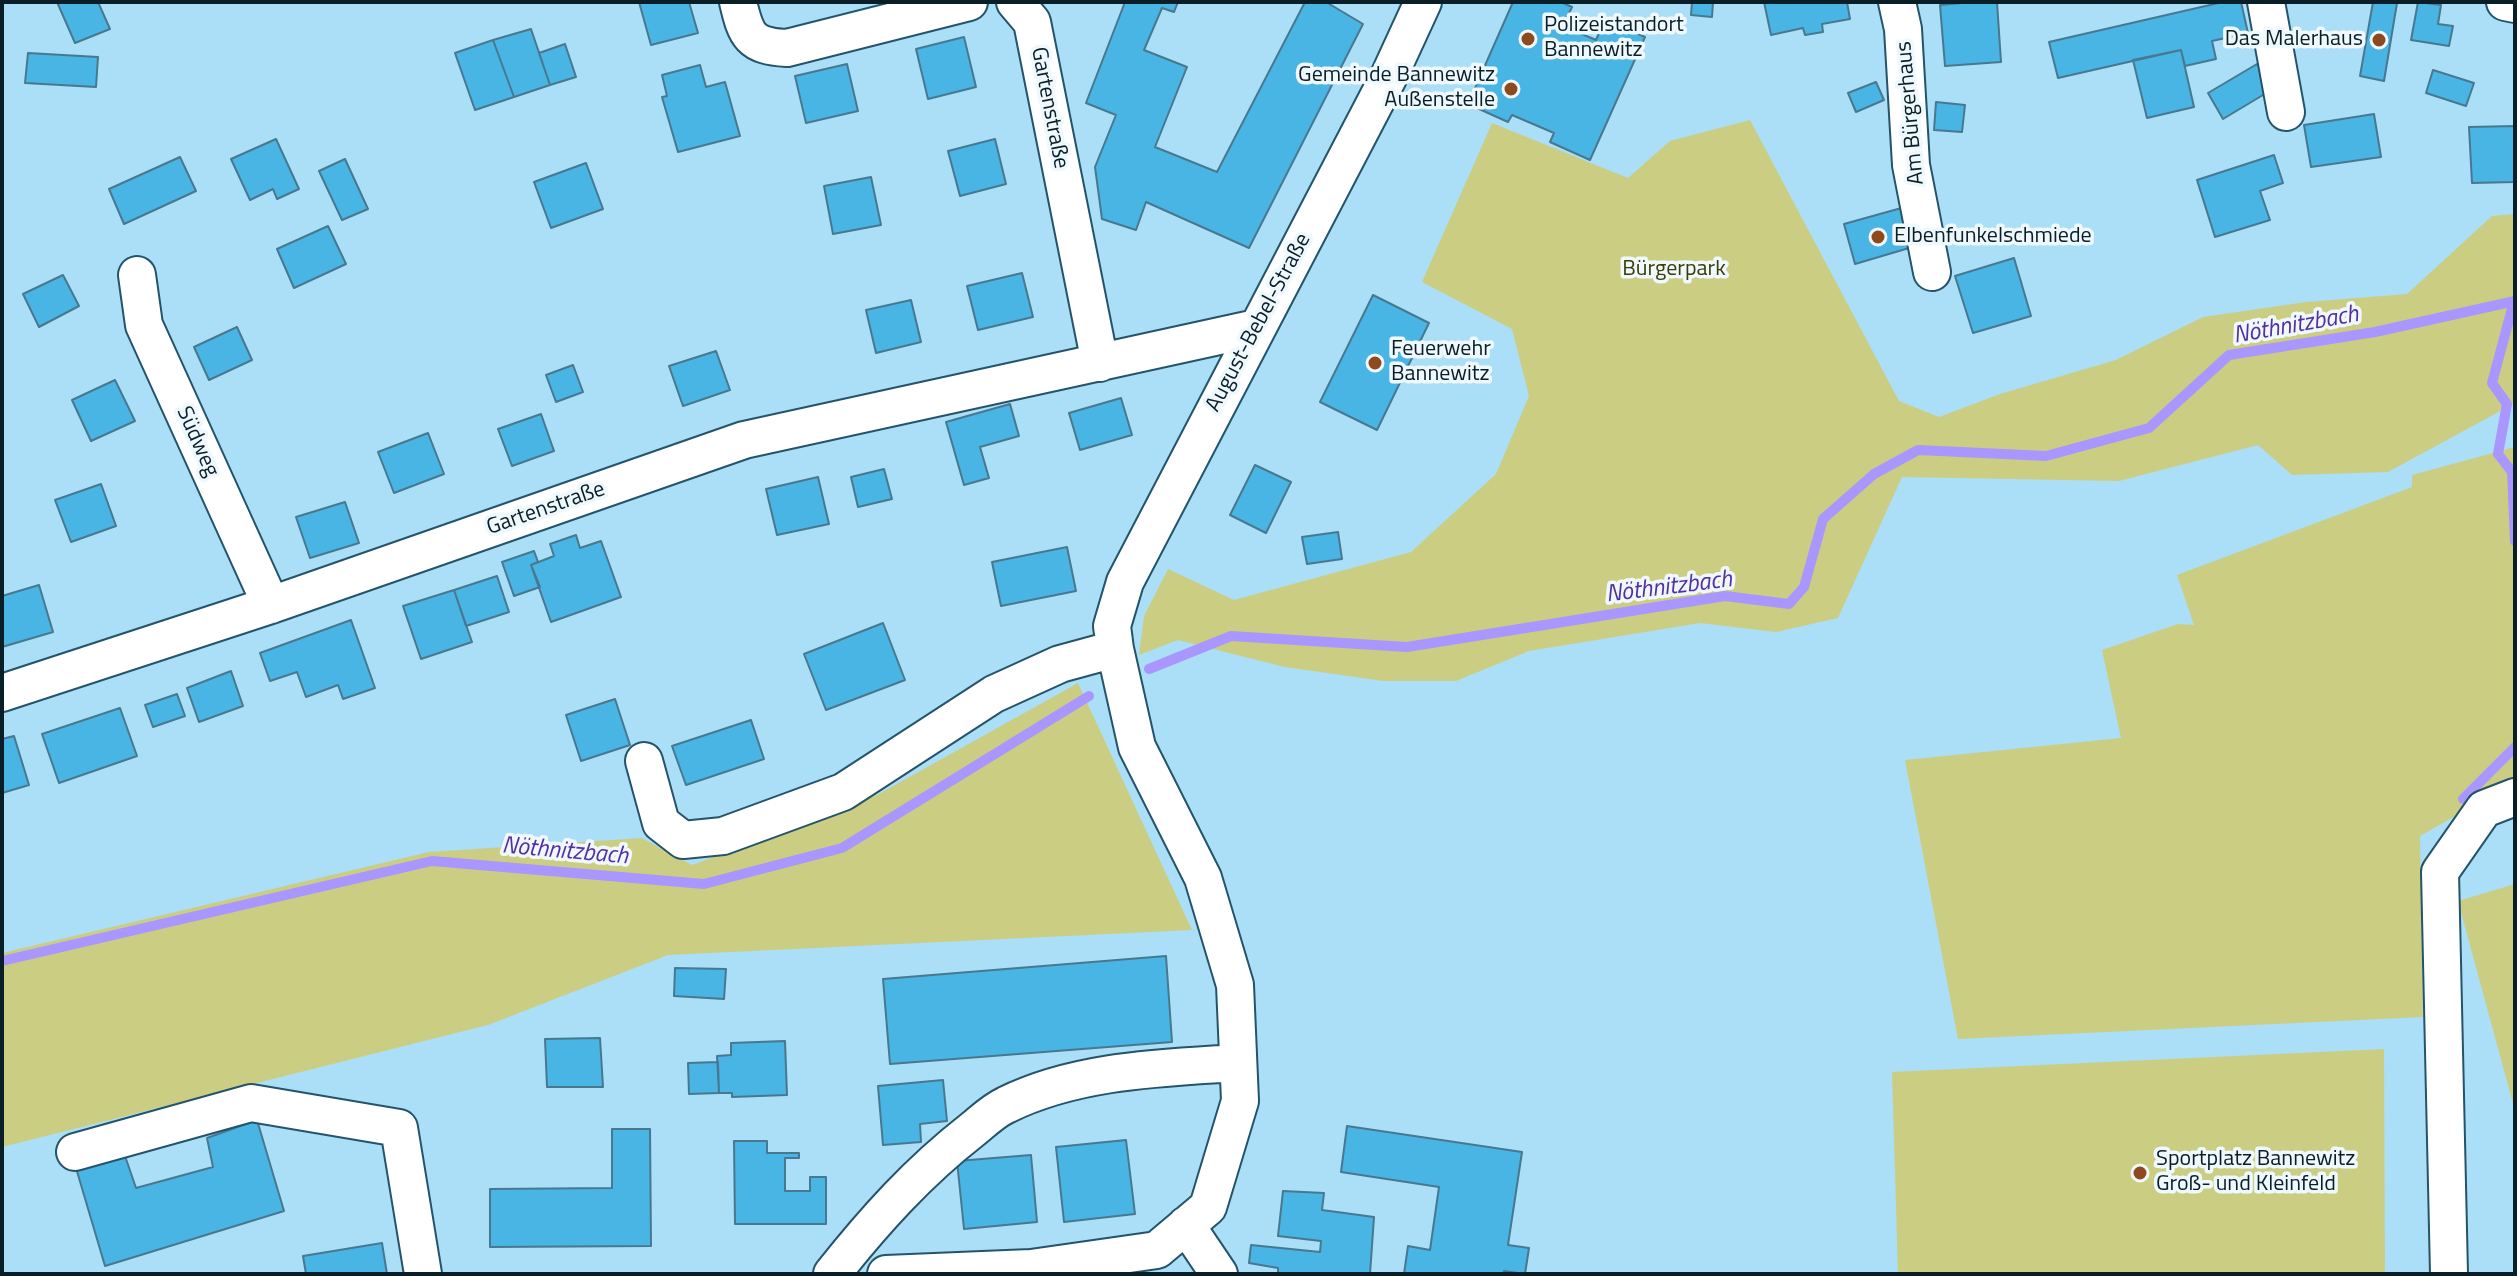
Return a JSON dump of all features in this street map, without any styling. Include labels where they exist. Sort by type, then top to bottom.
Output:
[{"type":"street","points":[[738,2],[744,30],[762,46],[787,48],[969,2]]},
{"type":"street","name":"Gartenstraße","points":[[1015,2],[1032,22],[1100,363]]},
{"type":"street","name":"August-Bebel-Straße","points":[[886,1274],[1031,1268],[1157,1250],[1208,1207],[1240,1101],[1235,985],[1203,878],[1137,747],[1112,626],[1125,582],[1388,78],[1423,2]]},
{"type":"street","name":"Am Bürgerhaus","points":[[1897,2],[1903,29],[1911,165],[1932,272]]},
{"type":"street","points":[[2266,2],[2286,112]]},
{"type":"street","points":[[2505,2],[2515,4]]},
{"type":"street","name":"Südweg","points":[[137,275],[144,325],[271,605]]},
{"type":"street","name":"Gartenstraße","points":[[2,693],[271,605],[744,440],[1256,328]]},
{"type":"street","points":[[644,761],[661,823],[683,840],[723,836],[843,792],[994,694],[1060,664],[1115,649]]},
{"type":"street","points":[[2449,1274],[2440,872],[2484,809],[2515,797]]},
{"type":"street","points":[[832,1274],[876,1219],[937,1157],[1003,1106],[1039,1091],[1127,1071],[1238,1063]]},
{"type":"street","points":[[75,1152],[251,1103],[399,1128],[423,1274]]},
{"type":"street","points":[[1186,1225],[1219,1274]]},
{"type":"green space","name":"Bürgerpark","points":[[1750,120],[1899,401],[1939,417],[2000,394],[2116,360],[2203,317],[2306,302],[2407,294],[2492,216],[2515,214],[2515,403],[2388,472],[2292,475],[2258,445],[2119,481],[1902,477],[1838,618],[1776,632],[1700,623],[1529,651],[1456,681],[1383,681],[1285,667],[1178,640],[1139,655],[1144,616],[1168,569],[1234,600],[1411,552],[1496,474],[1529,396],[1512,329],[1422,282],[1492,123],[1628,178],[1670,141]]},
{"type":"green space","points":[[2515,447],[2515,788],[2487,798],[2420,836],[2423,1017],[1958,1039],[1905,760],[2121,738],[2102,650],[2178,624],[2194,625],[2177,575],[2412,487],[2412,475]]},
{"type":"green space","points":[[1078,683],[1192,930],[668,955],[488,1025],[2,1147],[2,953],[429,852],[642,838],[692,865],[877,795]]},
{"type":"green space","points":[[2515,884],[2515,1111],[2458,901]]},
{"type":"green space","name":"Sportplatz Bannewitz Groß- und Kleinfeld","points":[[2384,1049],[2385,1274],[1898,1274],[1892,1072]]},
{"type":"building","points":[[57,2],[98,2],[110,29],[75,43]]},
{"type":"building","points":[[639,2],[689,2],[698,33],[651,45]]},
{"type":"building","points":[[1125,2],[1178,2],[1174,12],[1162,8],[1144,50],[1187,67],[1155,147],[1217,172],[1305,2],[1326,2],[1363,24],[1249,248],[1146,202],[1136,230],[1102,219],[1095,167],[1116,115],[1086,103]]},
{"type":"building","points":[[1513,2],[1561,2],[1572,7],[1563,26],[1596,40],[1605,19],[1645,37],[1590,160],[1550,142],[1554,133],[1512,115],[1508,122],[1468,104]]},
{"type":"building","points":[[1692,2],[1713,2],[1712,17],[1691,15]]},
{"type":"building","points":[[1764,2],[1847,2],[1850,19],[1822,24],[1823,32],[1805,35],[1803,28],[1771,35]]},
{"type":"building","points":[[1997,2],[2001,62],[1945,66],[1940,5]]},
{"type":"building","points":[[2223,2],[2241,2],[2248,33],[2212,41],[2216,59],[2185,66],[2181,50],[2058,78],[2049,42]]},
{"type":"building","name":"Das Malerhaus","points":[[2373,2],[2397,3],[2384,81],[2360,76]]},
{"type":"building","points":[[2418,2],[2441,5],[2438,24],[2453,26],[2449,46],[2411,40]]},
{"type":"building","points":[[531,29],[550,85],[514,97],[493,40]]},
{"type":"building","points":[[964,37],[976,87],[928,99],[916,49]]},
{"type":"building","points":[[493,40],[514,97],[475,110],[455,53]]},
{"type":"building","points":[[565,44],[576,77],[550,85],[539,53]]},
{"type":"building","points":[[2181,50],[2194,107],[2147,118],[2133,60]]},
{"type":"building","points":[[28,53],[98,57],[96,87],[25,83]]},
{"type":"building","points":[[847,64],[858,111],[806,123],[795,76]]},
{"type":"building","points":[[2257,64],[2273,89],[2223,119],[2208,93]]},
{"type":"building","points":[[700,65],[706,87],[725,82],[740,136],[678,152],[662,97],[667,96],[662,75]]},
{"type":"building","points":[[2433,70],[2474,83],[2466,106],[2426,93]]},
{"type":"building","points":[[1876,82],[1884,100],[1856,112],[1848,93]]},
{"type":"building","points":[[1936,102],[1965,105],[1962,132],[1934,130]]},
{"type":"building","points":[[2374,114],[2381,157],[2311,167],[2304,125]]},
{"type":"building","points":[[2515,126],[2515,182],[2472,183],[2469,127]]},
{"type":"building","points":[[276,139],[299,189],[277,199],[273,189],[250,200],[231,159]]},
{"type":"building","points":[[995,139],[1006,184],[960,196],[948,151]]},
{"type":"building","points":[[2274,155],[2283,183],[2260,191],[2270,220],[2215,237],[2197,180]]},
{"type":"building","points":[[180,157],[196,191],[124,224],[109,189]]},
{"type":"building","points":[[345,159],[368,209],[342,220],[319,171]]},
{"type":"building","points":[[586,163],[603,209],[551,228],[534,182]]},
{"type":"building","points":[[871,177],[881,225],[833,234],[824,186]]},
{"type":"building","points":[[1905,207],[1916,246],[1855,264],[1844,224]]},
{"type":"building","points":[[328,226],[346,264],[294,288],[277,249]]},
{"type":"building","points":[[2014,258],[2031,316],[1973,333],[1955,276]]},
{"type":"building","points":[[1022,273],[1033,317],[978,330],[967,286]]},
{"type":"building","points":[[63,275],[79,306],[39,327],[23,294]]},
{"type":"building","name":"Feuerwehr Bannewitz","points":[[1373,295],[1429,323],[1377,430],[1320,402]]},
{"type":"building","points":[[911,300],[921,342],[876,353],[866,310]]},
{"type":"building","points":[[237,327],[252,360],[209,380],[194,347]]},
{"type":"building","points":[[716,351],[730,390],[683,406],[669,366]]},
{"type":"building","points":[[573,365],[583,392],[556,402],[546,375]]},
{"type":"building","points":[[115,380],[135,421],[91,441],[72,400]]},
{"type":"building","points":[[1121,398],[1132,435],[1080,450],[1069,413]]},
{"type":"building","points":[[1010,404],[1019,436],[980,447],[989,478],[964,485],[946,422]]},
{"type":"building","points":[[541,414],[554,451],[512,466],[498,429]]},
{"type":"building","points":[[428,433],[444,474],[394,493],[378,452]]},
{"type":"building","points":[[1255,465],[1291,482],[1266,533],[1230,515]]},
{"type":"building","points":[[884,469],[892,499],[858,507],[851,477]]},
{"type":"building","points":[[818,477],[829,524],[777,535],[766,489]]},
{"type":"building","points":[[101,484],[116,526],[71,542],[55,500]]},
{"type":"building","points":[[345,502],[359,543],[310,558],[296,517]]},
{"type":"building","points":[[1338,532],[1342,559],[1307,564],[1302,537]]},
{"type":"building","points":[[576,535],[580,548],[601,541],[621,597],[551,622],[531,565],[554,556],[550,544]]},
{"type":"building","points":[[1067,547],[1076,591],[1001,606],[992,562]]},
{"type":"building","points":[[534,551],[538,562],[531,565],[540,587],[514,596],[502,562]]},
{"type":"building","points":[[497,576],[509,612],[466,626],[454,590]]},
{"type":"building","points":[[39,585],[53,632],[2,647],[2,596]]},
{"type":"building","points":[[454,590],[472,642],[421,659],[403,606]]},
{"type":"building","points":[[351,620],[375,688],[343,699],[338,685],[306,697],[297,672],[270,681],[260,653]]},
{"type":"building","points":[[883,623],[905,680],[826,710],[804,654]]},
{"type":"building","points":[[231,671],[243,706],[199,722],[187,688]]},
{"type":"building","points":[[177,694],[185,716],[153,727],[145,705]]},
{"type":"building","points":[[615,699],[630,745],[581,761],[566,715]]},
{"type":"building","points":[[120,708],[137,756],[59,783],[42,734]]},
{"type":"building","points":[[751,720],[764,759],[686,785],[672,746]]},
{"type":"building","points":[[14,736],[29,785],[2,793],[2,739]]},
{"type":"building","points":[[1166,956],[1172,1042],[890,1064],[883,979]]},
{"type":"building","points":[[675,968],[726,969],[724,999],[674,996]]},
{"type":"building","points":[[600,1038],[603,1087],[547,1087],[545,1039]]},
{"type":"building","points":[[785,1041],[787,1095],[732,1097],[732,1093],[719,1093],[717,1056],[731,1055],[731,1043]]},
{"type":"building","points":[[718,1062],[719,1093],[689,1094],[688,1063]]},
{"type":"building","points":[[943,1080],[947,1121],[920,1124],[921,1142],[883,1145],[878,1086]]},
{"type":"building","points":[[257,1120],[284,1211],[105,1266],[76,1168],[124,1153],[136,1188],[213,1167],[207,1138]]},
{"type":"building","points":[[1347,1126],[1522,1152],[1508,1245],[1529,1248],[1525,1274],[1504,1271],[1503,1274],[1404,1274],[1408,1246],[1430,1250],[1439,1187],[1341,1172]]},
{"type":"building","points":[[612,1129],[650,1129],[651,1246],[490,1247],[490,1189],[612,1188]]},
{"type":"building","points":[[1126,1140],[1135,1214],[1064,1222],[1056,1147]]},
{"type":"building","points":[[734,1141],[767,1141],[767,1153],[799,1153],[799,1158],[785,1158],[785,1191],[810,1191],[810,1177],[826,1177],[826,1224],[735,1224]]},
{"type":"building","points":[[1031,1155],[1037,1222],[964,1229],[957,1161]]},
{"type":"building","points":[[1283,1191],[1324,1193],[1322,1210],[1374,1217],[1370,1274],[1278,1274],[1278,1268],[1249,1263],[1251,1245],[1320,1252],[1321,1241],[1278,1236]]},
{"type":"building","points":[[382,1243],[387,1274],[306,1274],[303,1256]]},
{"type":"waterway","points":[[2514,301],[2492,383],[2507,404],[2498,454],[2512,472],[2515,541]]},
{"type":"waterway","name":"Nöthnitzbach","points":[[1149,669],[1231,636],[1407,647],[1725,596],[1789,604],[1804,587],[1823,519],[1874,474],[1918,450],[2046,456],[2149,428],[2229,355],[2375,332],[2515,301]]},
{"type":"waterway","name":"Nöthnitzbach","points":[[2,961],[432,861],[704,884],[842,848],[1089,696]]},
{"type":"waterway","points":[[2463,799],[2515,747]]},
{"type":"place","name":"Polizeistandort Bannewitz","points":[[1528,39]]},
{"type":"place","name":"Das Malerhaus","points":[[2379,40]]},
{"type":"place","name":"Gemeinde Bannewitz Außenstelle","points":[[1511,89]]},
{"type":"place","name":"Elbenfunkelschmiede","points":[[1878,237]]},
{"type":"place","name":"Feuerwehr Bannewitz","points":[[1375,363]]},
{"type":"place","name":"Sportplatz Bannewitz Groß- und Kleinfeld","points":[[2140,1173]]}]
